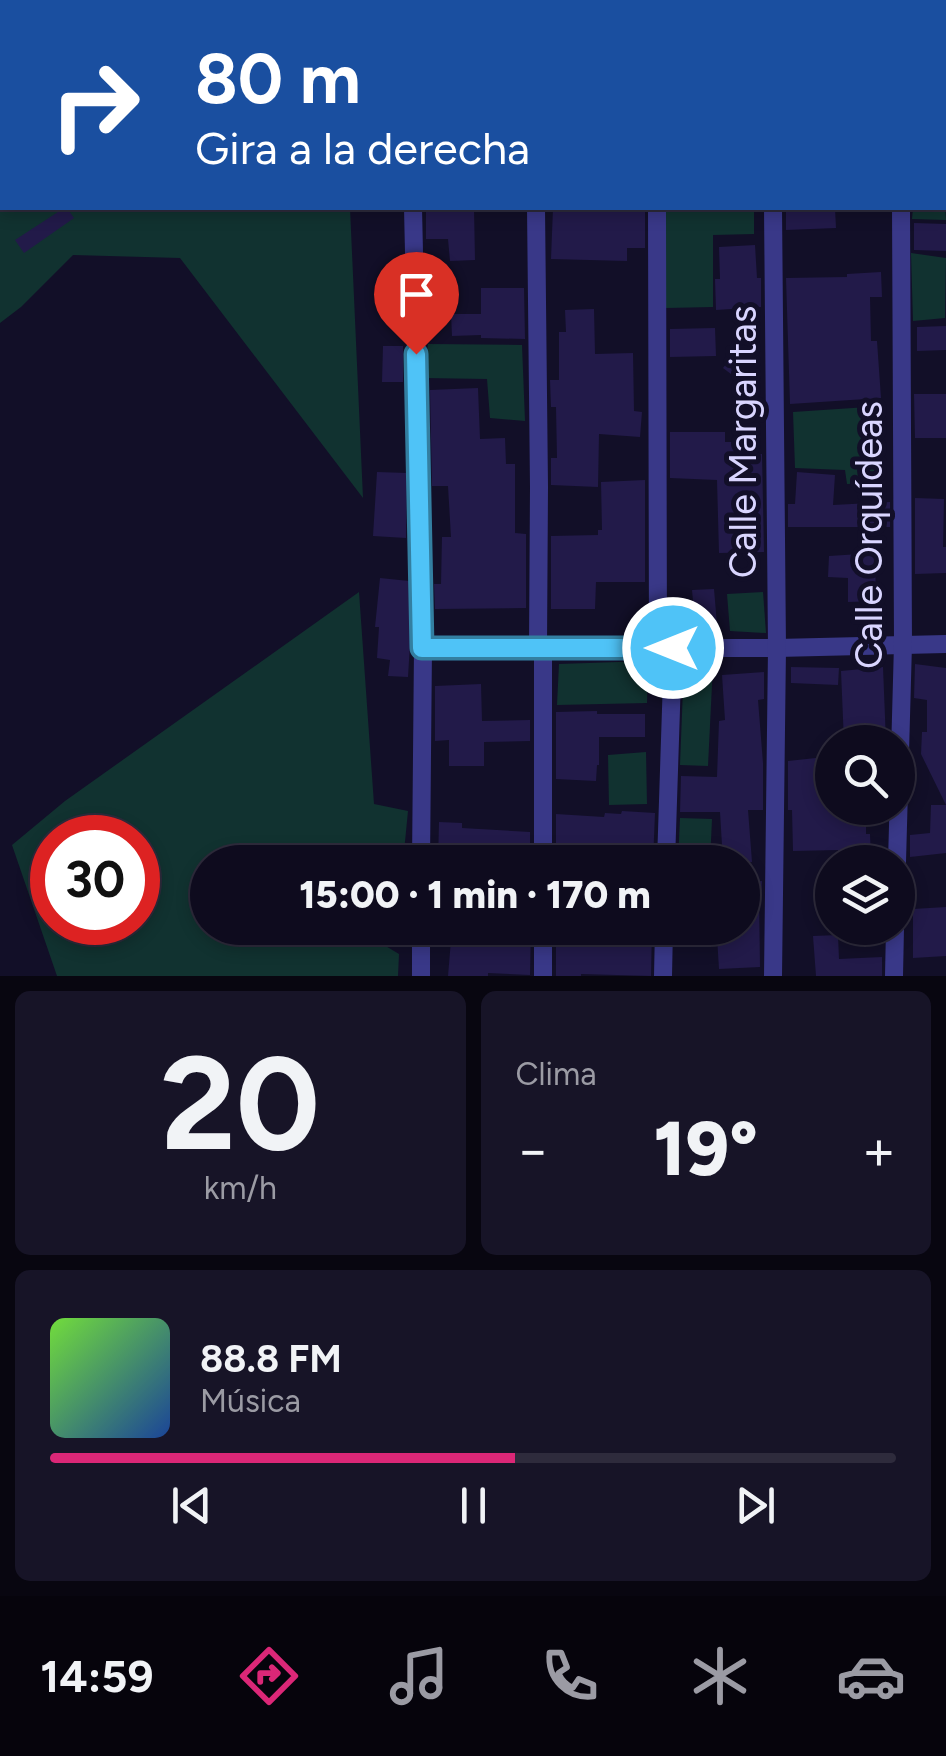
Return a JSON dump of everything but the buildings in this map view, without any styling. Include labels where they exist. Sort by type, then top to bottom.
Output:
[{"type":"street","points":[[413,210],[422,845]]},
{"type":"street","points":[[536,210],[543,845]]},
{"type":"street","points":[[657,210],[666,845]]},
{"type":"street","name":"Calle Margaritas","points":[[773,976],[777,648],[774,210]]},
{"type":"street","name":"Calle Orquídeas","points":[[897,845],[903,644],[900,210]]},
{"type":"street","points":[[422,648],[946,644]]},
{"type":"street","points":[[421,945],[421,976]]},
{"type":"street","points":[[543,945],[543,976]]},
{"type":"street","points":[[663,976],[664,945]]},
{"type":"street","points":[[894,976],[895,945]]},
{"type":"green space","points":[[0,210],[350,210],[363,498],[180,258],[73,255],[0,323]]},
{"type":"green space","points":[[664,210],[754,211],[754,234],[713,235],[713,307],[666,308]]},
{"type":"green space","points":[[913,210],[945,210],[946,220],[912,219]]},
{"type":"green space","points":[[911,253],[946,258],[945,318],[913,321]]},
{"type":"green space","points":[[428,344],[522,345],[525,421],[490,418],[487,379],[424,378]]},
{"type":"green space","points":[[883,406],[883,483],[847,484],[845,470],[795,468],[793,412]]},
{"type":"green space","points":[[359,592],[374,804],[408,811],[405,845],[190,845],[190,945],[384,945],[399,954],[398,976],[57,976],[46,945],[160,945],[160,815],[48,815]]},
{"type":"green space","points":[[763,592],[766,633],[730,631],[727,594]]},
{"type":"green space","points":[[648,661],[647,703],[557,705],[559,664]]},
{"type":"green space","points":[[684,663],[713,664],[708,766],[680,765]]},
{"type":"green space","points":[[646,752],[647,804],[609,805],[608,755]]},
{"type":"green space","points":[[680,818],[712,819],[711,845],[679,845]]},
{"type":"green space","points":[[30,830],[30,897],[12,845]]},
{"type":"route","points":[[416,354],[422,648],[673,648]]}]
